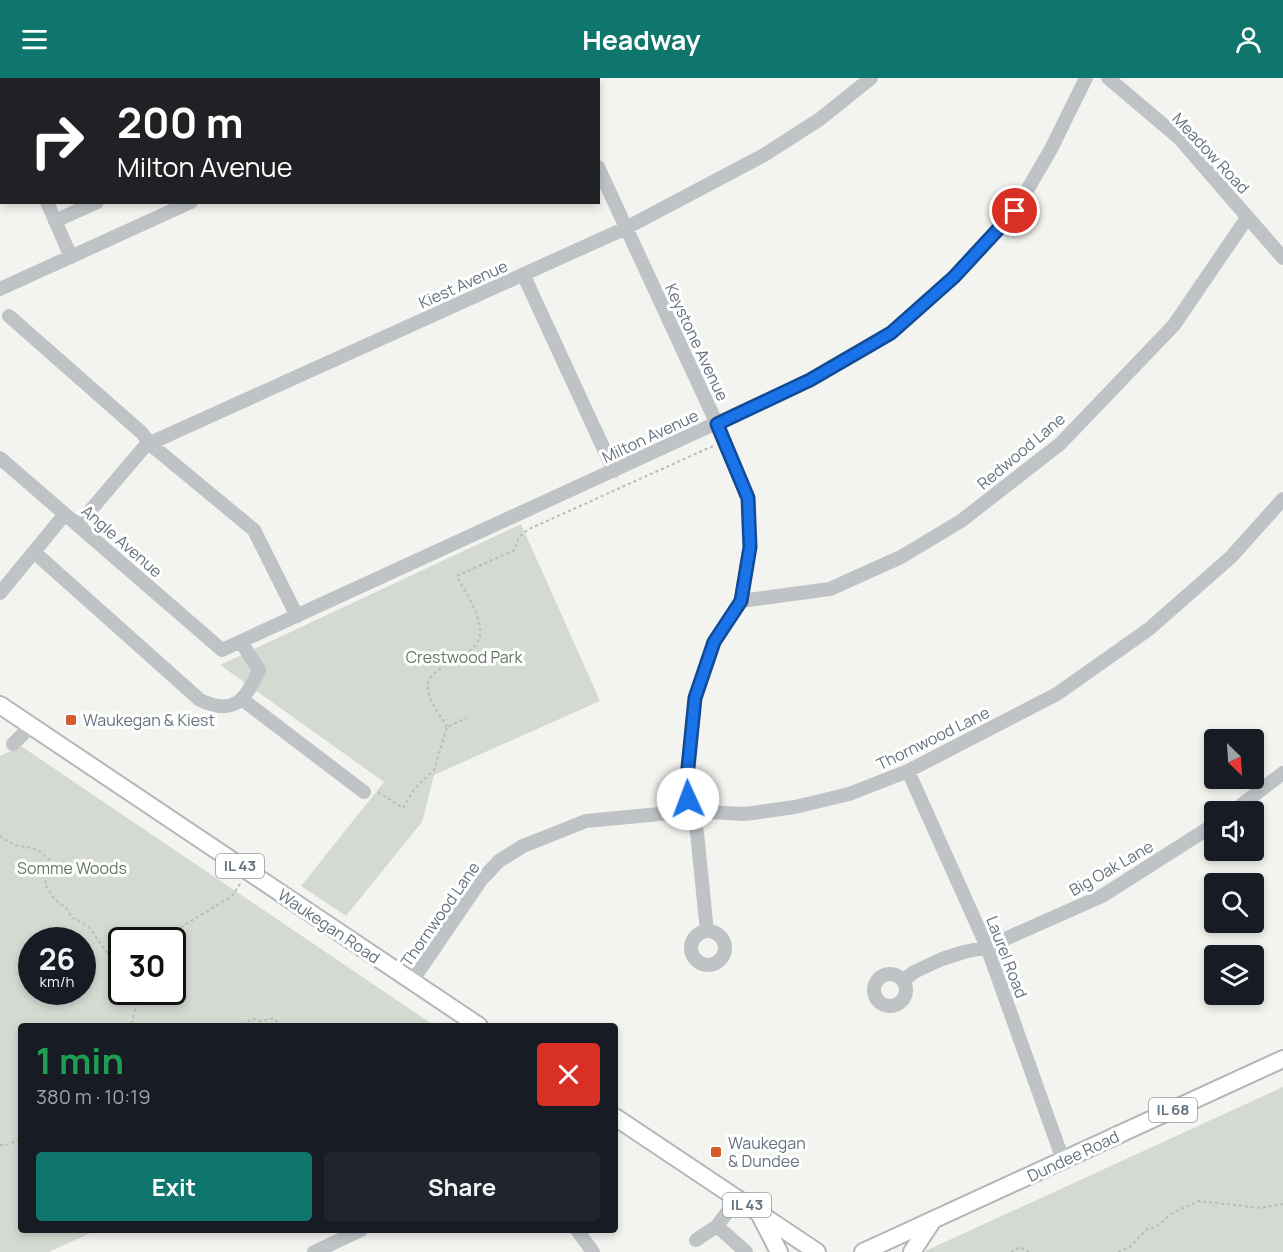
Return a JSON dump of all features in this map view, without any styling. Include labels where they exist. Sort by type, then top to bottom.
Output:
[{"type":"main road","name":"Waukegan Road","points":[[0,705],[475,1023]]},
{"type":"main road","name":"Dundee Road","points":[[863,1252],[1283,1059]]},
{"type":"main road","name":"IL 43","points":[[618,1119],[817,1252]]},
{"type":"main road","points":[[759,1214],[779,1252]]},
{"type":"main road","points":[[912,1252],[934,1220]]},
{"type":"street","name":"Kiest Avenue","points":[[78,525],[146,445],[626,228],[764,155],[820,119],[871,78]]},
{"type":"street","name":"Milton Avenue","points":[[222,650],[810,380],[891,333],[954,277],[1015,211],[1051,149],[1086,78]]},
{"type":"street","name":"Meadow Road","points":[[1107,78],[1179,138],[1283,258]]},
{"type":"street","name":"Keystone Avenue","points":[[600,171],[717,424],[748,498],[750,547],[741,601],[714,642],[695,698],[686,787],[697,833],[707,931]]},
{"type":"street","points":[[48,204],[71,257]]},
{"type":"street","points":[[55,221],[93,204]]},
{"type":"street","points":[[0,290],[187,204]]},
{"type":"street","name":"Redwood Lane","points":[[741,601],[830,589],[901,557],[961,522],[1060,444],[1174,325],[1247,218]]},
{"type":"street","points":[[523,274],[614,471]]},
{"type":"street","points":[[9,316],[142,433],[150,444],[254,530],[297,616]]},
{"type":"street","name":"Angle Avenue","points":[[0,458],[222,650]]},
{"type":"street","name":"Thornwood Lane","points":[[412,981],[482,880],[498,861],[523,846],[585,821],[691,811],[745,813],[795,807],[849,794],[908,771],[1057,694],[1149,629],[1231,557],[1283,499]]},
{"type":"street","points":[[2,586],[34,552],[64,514]]},
{"type":"street","points":[[34,552],[200,700],[212,706],[227,706],[243,700],[259,670],[240,642]]},
{"type":"street","points":[[243,700],[364,792]]},
{"type":"street","points":[[13,744],[31,726]]},
{"type":"street","name":"Laurel Road","points":[[908,771],[987,947],[1063,1160]]},
{"type":"street","points":[[1246,801],[1283,773]]},
{"type":"street","name":"Big Oak Lane","points":[[903,981],[914,972],[942,959],[987,947],[1102,896],[1204,831]]},
{"type":"street","points":[[696,1240],[717,1226],[737,1199]]},
{"type":"street","points":[[717,1226],[746,1252]]},
{"type":"street","points":[[314,1252],[355,1233]]},
{"type":"street","points":[[579,1233],[593,1252]]},
{"type":"path","points":[[364,792],[376,791],[403,808],[415,788],[434,770],[447,727],[427,689],[429,680],[441,668],[476,646],[480,628],[458,576],[513,550],[519,537],[529,529],[724,441]]},
{"type":"path","points":[[447,727],[466,718]]},
{"type":"path","points":[[0,836],[14,845],[32,848],[51,861],[45,884],[54,899],[66,908],[73,918],[89,927],[108,951]]},
{"type":"path","points":[[181,927],[232,896],[248,871]]},
{"type":"path","points":[[132,1023],[136,1005]]},
{"type":"path","points":[[244,1023],[253,1019],[261,1021],[274,1018],[278,1023]]},
{"type":"path","points":[[0,1145],[18,1140]]},
{"type":"path","points":[[1118,1252],[1130,1247],[1147,1229],[1154,1229],[1168,1216],[1198,1201],[1260,1208],[1283,1204]]},
{"type":"path","points":[[1011,1252],[1020,1247],[1029,1252]]},
{"type":"green space","name":"Crestwood Park","points":[[521,524],[600,701],[434,775],[422,822],[346,916],[301,886],[384,782],[220,665]]},
{"type":"green space","name":"Somme Woods","points":[[21,746],[431,1023],[18,1023],[18,1233],[90,1233],[49,1252],[0,1252],[0,756]]},
{"type":"green space","points":[[1283,1087],[1283,1252],[923,1252]]},
{"type":"place","name":"Waukegan & Kiest","points":[[71,720]]},
{"type":"place","name":"Waukegan & Dundee","points":[[716,1152]]},
{"type":"route","points":[[688,799],[686,787],[695,698],[714,642],[741,601],[750,547],[748,498],[717,424],[810,380],[891,333],[954,277],[1015,211]]}]
